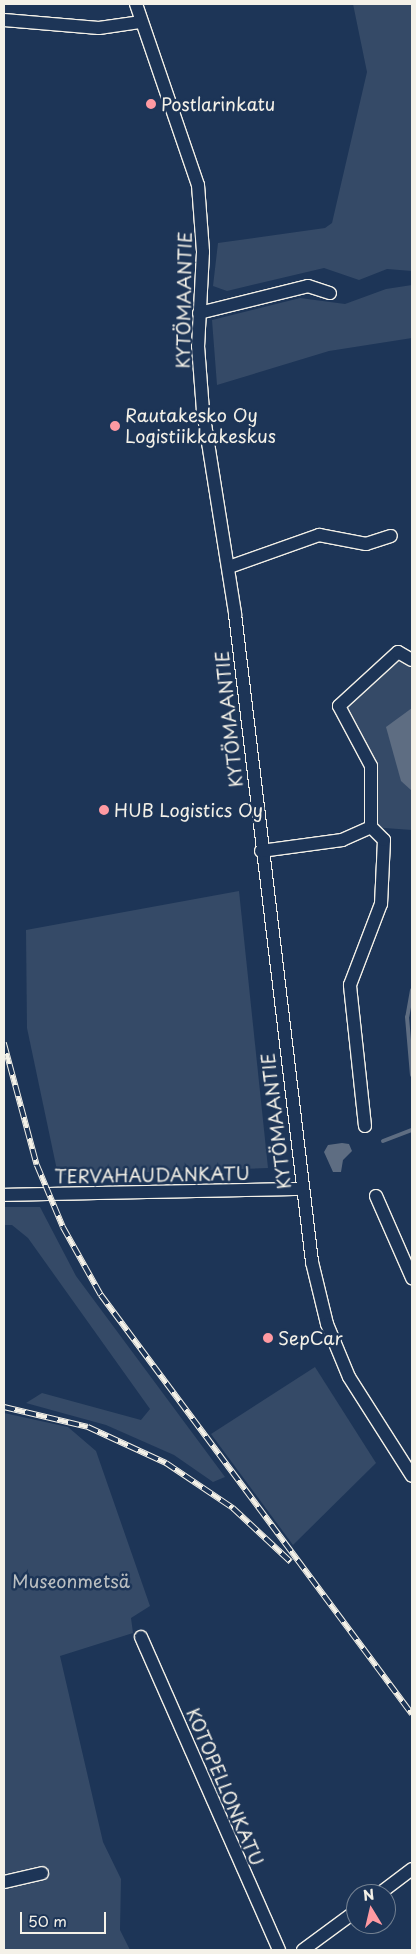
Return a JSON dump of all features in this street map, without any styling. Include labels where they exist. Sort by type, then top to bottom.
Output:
[{"type":"street","name":"KYTÖMAANTIE","points":[[136,4],[140,22],[192,155],[198,185],[203,252],[199,314],[203,411],[228,567],[301,1188],[318,1294],[337,1350],[366,1406],[411,1471]]},
{"type":"street","points":[[4,20],[99,28],[140,22]]},
{"type":"street","points":[[199,314],[308,286],[330,293]]},
{"type":"street","points":[[228,567],[319,536],[366,544],[391,536]]},
{"type":"street","points":[[365,1126],[350,985],[381,904],[384,840],[371,827],[371,766],[339,706],[398,652],[412,660]]},
{"type":"street","points":[[261,851],[342,840],[371,827]]},
{"type":"street","name":"TERVAHAUDANKATU","points":[[4,1195],[301,1188]]},
{"type":"street","points":[[376,1196],[412,1278]]},
{"type":"street","name":"KOTOPELLONKATU","points":[[141,1637],[279,1950]]},
{"type":"street","points":[[392,1884],[412,1869]]},
{"type":"street","points":[[4,1882],[42,1873]]},
{"type":"street","points":[[303,1950],[346,1918]]},
{"type":"green space","points":[[353,4],[412,4],[412,271],[387,269],[359,280],[324,268],[227,291],[213,286],[218,243],[325,228],[332,223],[367,72]]},
{"type":"green space","points":[[412,285],[412,338],[329,351],[217,385],[212,320],[300,298],[345,304],[386,289]]},
{"type":"green space","points":[[398,652],[412,660],[412,830],[371,827],[371,766],[339,706]]},
{"type":"green space","points":[[239,891],[268,1168],[58,1175],[27,1028],[26,930]]},
{"type":"green space","points":[[4,1207],[40,1207],[76,1276],[225,1477],[213,1482],[174,1455],[106,1425],[26,1403],[42,1393],[141,1420],[150,1409],[28,1238],[12,1225],[4,1225]]},
{"type":"green space","points":[[315,1367],[376,1463],[293,1545],[211,1434]]},
{"type":"green space","name":"Museonmetsä","points":[[4,1413],[68,1427],[96,1451],[150,1606],[131,1618],[133,1633],[60,1656],[103,1842],[121,1879],[120,1930],[130,1950],[4,1950]]},
{"type":"shaded area","points":[[412,708],[412,791],[401,781],[386,727]]},
{"type":"shaded area","points":[[349,1144],[352,1151],[343,1160],[341,1172],[333,1172],[324,1152],[328,1145]]},
{"type":"waterway","points":[[412,990],[407,1017],[412,1075]]},
{"type":"waterway","points":[[383,1141],[412,1130]]},
{"type":"railway","points":[[4,1043],[37,1165],[63,1227],[101,1295],[412,1714]]},
{"type":"railway","points":[[4,1407],[88,1427],[166,1463],[233,1508],[291,1562]]},
{"type":"place","name":"Postlarinkatu","points":[[151,104]]},
{"type":"place","name":"Rautakesko Oy Logistiikkakeskus","points":[[115,426]]},
{"type":"place","name":"HUB Logistics Oy","points":[[104,810]]},
{"type":"place","name":"SepCar","points":[[268,1338]]}]
